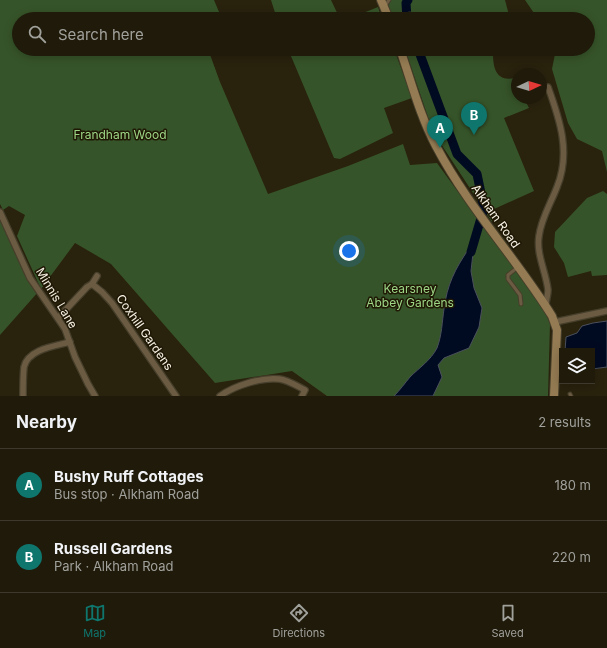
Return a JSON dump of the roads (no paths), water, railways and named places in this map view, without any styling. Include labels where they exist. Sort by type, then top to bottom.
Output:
[{"type":"street","name":"Alkham Road","points":[[402,56],[427,126],[436,145],[471,202],[546,305],[555,322],[554,396]]},
{"type":"street","points":[[546,305],[548,290],[538,250],[539,236],[545,216],[559,184],[564,155],[559,118],[548,86]]},
{"type":"street","name":"Minnis Lane","points":[[0,212],[30,278],[66,329],[75,358],[95,396]]},
{"type":"street","points":[[58,318],[87,287],[92,284],[97,276]]},
{"type":"street","name":"Coxhill Gardens","points":[[92,284],[112,303],[176,396]]},
{"type":"street","points":[[555,322],[607,311]]},
{"type":"street","points":[[23,396],[24,368],[29,359],[36,353],[70,342]]},
{"type":"street","points":[[220,396],[227,391],[249,383],[279,379],[290,382],[304,393]]},
{"type":"lane","points":[[382,4],[389,0]]},
{"type":"lane","points":[[518,267],[508,275],[508,279],[520,295],[521,304]]},
{"type":"water","points":[[468,250],[473,253],[471,271],[474,288],[482,308],[479,327],[469,348],[444,358],[438,365],[442,377],[433,396],[394,396],[410,377],[428,360],[437,348],[449,285],[455,271]]},
{"type":"water","points":[[607,321],[607,367],[595,369],[595,348],[565,348],[566,337],[577,333],[582,326]]},
{"type":"waterway","points":[[407,12],[406,3],[408,0]]},
{"type":"waterway","points":[[421,56],[457,154],[477,174],[484,208],[471,252]]},
{"type":"place","name":"Russell Gardens","points":[[474,135]]},
{"type":"place","name":"Bushy Ruff Cottages","points":[[440,148]]},
{"type":"park label","name":"Frandham Wood","points":[[120,134]]},
{"type":"park label","name":"Kearsney Abbey Gardens","points":[[410,295]]}]
